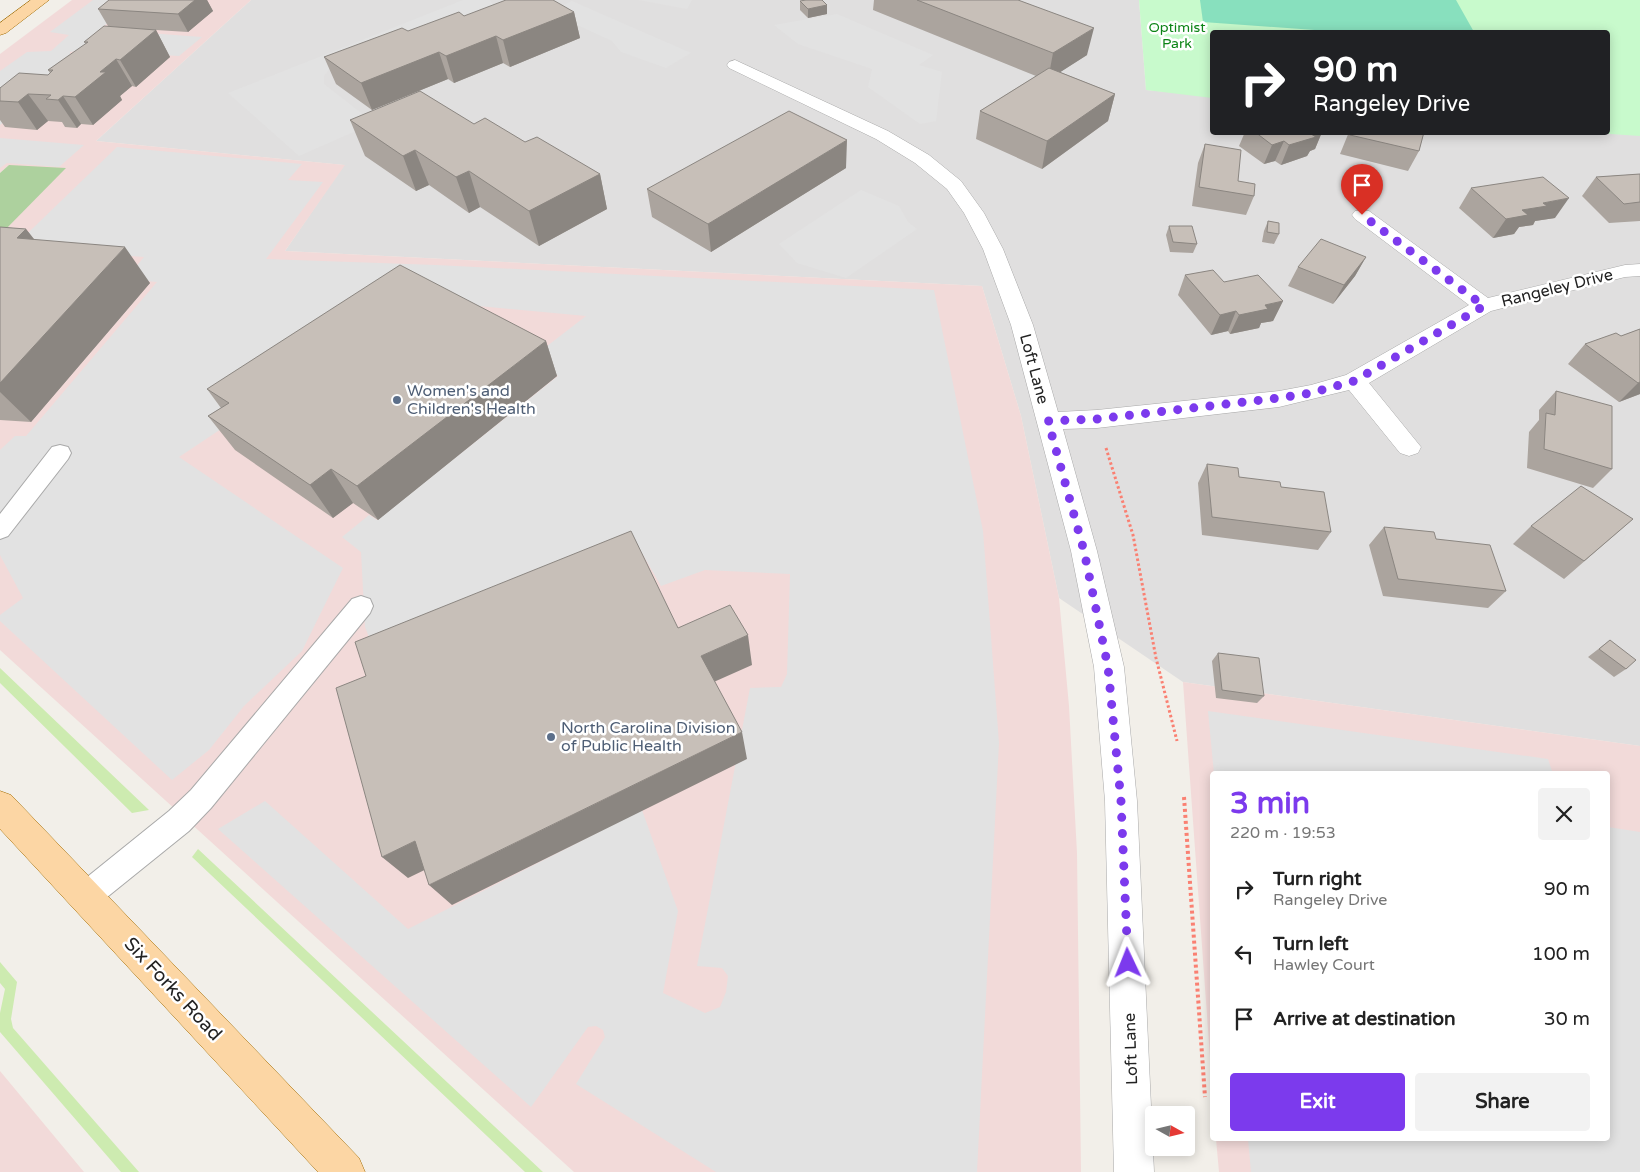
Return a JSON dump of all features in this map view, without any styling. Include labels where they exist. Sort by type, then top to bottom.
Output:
[{"type":"main road","points":[[0,30],[41,0]]},
{"type":"main road","name":"Six Forks Road","points":[[0,806],[344,1172]]},
{"type":"street","name":"Loft Lane","points":[[735,65],[882,135],[922,159],[954,185],[974,213],[993,249],[1022,325],[1084,551],[1108,667],[1121,801],[1134,1172]]},
{"type":"street","points":[[1362,215],[1484,306]]},
{"type":"street","name":"Rangeley Drive","points":[[1048,421],[1097,419],[1311,393],[1354,381],[1484,306],[1625,271],[1640,270]]},
{"type":"street","points":[[1354,381],[1409,447]]},
{"type":"lane","points":[[0,530],[60,453]]},
{"type":"lane","points":[[86,896],[179,821],[201,799],[361,606]]},
{"type":"path","points":[[1104,442],[1133,535],[1156,658],[1177,741]]},
{"type":"path","points":[[1184,797],[1205,1097]]},
{"type":"shaded area","points":[[72,0],[251,0],[96,141],[345,165],[285,251],[982,286],[1021,416],[1059,598],[1069,706],[1077,853],[1081,1172],[574,1172],[0,650],[0,235],[9,165],[0,173],[0,54]]},
{"type":"shaded area","points":[[93,0],[137,0],[91,38],[107,30],[202,37],[179,56],[83,50],[70,52],[70,54],[87,55],[0,125],[0,71],[27,52],[51,51],[69,35],[50,32]]},
{"type":"shaded area","points":[[251,0],[1139,0],[1146,90],[1210,96],[1210,135],[1610,135],[1610,133],[1640,133],[1640,746],[1183,682],[1059,598],[1021,416],[982,286],[285,251],[344,165],[96,141]]},
{"type":"shaded area","points":[[463,0],[490,0],[494,6],[331,67],[324,76],[324,84],[374,123],[299,156],[228,93]]},
{"type":"shaded area","points":[[639,0],[692,0],[687,9]]},
{"type":"shaded area","points":[[572,1],[691,53],[666,68],[621,52],[612,41],[549,12]]},
{"type":"shaded area","points":[[837,14],[933,55],[919,65],[942,72],[936,121],[920,124],[868,87],[872,69],[798,44],[774,25]]},
{"type":"shaded area","points":[[0,138],[84,145],[59,167],[7,163],[0,168]]},
{"type":"shaded area","points":[[117,147],[302,164],[288,180],[323,182],[266,259],[436,265],[934,290],[983,531],[999,743],[977,1172],[716,1172],[576,1084],[605,1037],[603,1030],[596,1026],[588,1027],[531,1107],[218,829],[265,801],[408,929],[642,810],[678,911],[663,993],[705,1013],[720,1007],[726,992],[728,976],[722,968],[697,966],[750,688],[781,687],[787,674],[790,574],[705,570],[661,586],[639,548],[376,655],[365,627],[361,552],[342,537],[369,515],[377,520],[558,376],[529,360],[586,316],[415,300],[179,457],[343,568],[302,651],[244,706],[209,750],[172,780],[0,621],[0,615],[23,598],[0,555],[0,450],[15,436],[26,436],[157,282],[126,279],[144,257],[80,252],[4,256]]},
{"type":"shaded area","points":[[861,190],[899,206],[908,222],[917,229],[846,278],[797,263],[779,244]]},
{"type":"shaded area","points":[[1183,682],[1640,746],[1640,1172],[1219,1172],[1216,1141],[1610,1141],[1610,771],[1210,771],[1210,1057]]},
{"type":"shaded area","points":[[1208,711],[1548,759],[1552,771],[1214,771]]},
{"type":"shaded area","points":[[1610,827],[1640,832],[1640,1172],[1251,1172],[1248,1141],[1610,1141]]},
{"type":"shaded area","points":[[0,1071],[84,1172],[0,1172]]},
{"type":"green space","name":"Optimist Park","points":[[1139,0],[1640,0],[1640,136],[1610,134],[1610,30],[1210,30],[1210,98],[1146,90]]},
{"type":"green space","points":[[1200,0],[1456,0],[1473,30],[1314,30],[1203,22]]},
{"type":"green space","points":[[9,165],[66,168],[0,235],[0,173]]},
{"type":"green space","points":[[0,668],[149,810],[132,813],[0,683]]},
{"type":"green space","points":[[198,849],[543,1172],[525,1172],[192,857]]},
{"type":"green space","points":[[0,962],[17,982],[11,1019],[13,1028],[139,1172],[121,1172],[0,1032],[0,1013],[5,989],[0,983]]},
{"type":"building","points":[[109,0],[195,0],[178,14],[98,9]]},
{"type":"building","points":[[506,0],[553,0],[574,12],[503,40],[496,36],[446,56],[439,52],[361,83],[324,57],[402,28],[408,31],[459,12],[464,16]]},
{"type":"building","points":[[822,0],[827,5],[808,9],[800,1]]},
{"type":"building","points":[[917,0],[1018,0],[1094,28],[1053,53]]},
{"type":"building","points":[[104,26],[156,30],[120,60],[116,59],[100,72],[106,72],[75,97],[63,96],[58,100],[46,99],[51,95],[28,94],[18,102],[0,101],[0,88],[19,73],[48,75],[53,70],[48,70],[88,42],[84,42]]},
{"type":"building","points":[[1049,68],[1115,94],[1047,141],[980,111]]},
{"type":"building","points":[[420,91],[474,124],[485,118],[525,142],[537,137],[600,174],[529,211],[469,171],[456,177],[415,150],[403,156],[350,120]]},
{"type":"building","points":[[789,111],[847,140],[708,224],[647,189]]},
{"type":"building","points":[[1259,135],[1313,135],[1316,137],[1289,145],[1284,141],[1272,145]]},
{"type":"building","points":[[1350,135],[1423,135],[1419,151]]},
{"type":"building","points":[[1205,144],[1241,150],[1238,181],[1255,184],[1254,196],[1199,187]]},
{"type":"building","points":[[1640,174],[1640,202],[1624,204],[1596,177]]},
{"type":"building","points":[[1543,177],[1569,198],[1543,203],[1547,206],[1522,210],[1528,215],[1506,219],[1471,188]]},
{"type":"building","points":[[1268,221],[1279,223],[1279,234],[1267,232]]},
{"type":"building","points":[[1169,226],[1192,226],[1197,244],[1173,242]]},
{"type":"building","points":[[0,227],[26,229],[17,238],[125,247],[0,383]]},
{"type":"building","points":[[1321,239],[1366,257],[1344,285],[1298,267]]},
{"type":"building","name":"Women's and Children's Health","points":[[400,265],[546,341],[357,486],[331,469],[310,485],[208,416],[229,403],[207,389]]},
{"type":"building","points":[[1213,270],[1224,282],[1258,275],[1283,301],[1265,305],[1268,309],[1239,315],[1236,311],[1220,315],[1185,275]]},
{"type":"building","points":[[1640,329],[1640,382],[1638,383],[1585,344],[1616,333],[1621,336]]},
{"type":"building","points":[[1556,391],[1612,406],[1612,469],[1544,449],[1546,413],[1555,415]]},
{"type":"building","points":[[1207,464],[1238,468],[1239,477],[1280,482],[1281,487],[1324,492],[1331,532],[1212,517]]},
{"type":"building","points":[[1581,486],[1633,519],[1584,561],[1531,526]]},
{"type":"building","points":[[1384,527],[1434,532],[1436,539],[1490,545],[1506,591],[1398,579]]},
{"type":"building","name":"North Carolina Division of Public Health","points":[[631,531],[678,628],[730,605],[748,635],[701,656],[742,732],[429,885],[415,841],[382,857],[336,688],[366,676],[355,642]]},
{"type":"building","points":[[1610,640],[1636,660],[1626,669],[1599,649]]},
{"type":"building","points":[[1218,653],[1259,658],[1264,696],[1222,690]]},
{"type":"place","name":"Women's and Children's Health","points":[[397,400]]},
{"type":"place","name":"North Carolina Division of Public Health","points":[[551,737]]},
{"type":"route","points":[[1128,963],[1121,801],[1108,667],[1084,551],[1048,421],[1097,419],[1311,393],[1354,381],[1484,306],[1362,215]]}]
